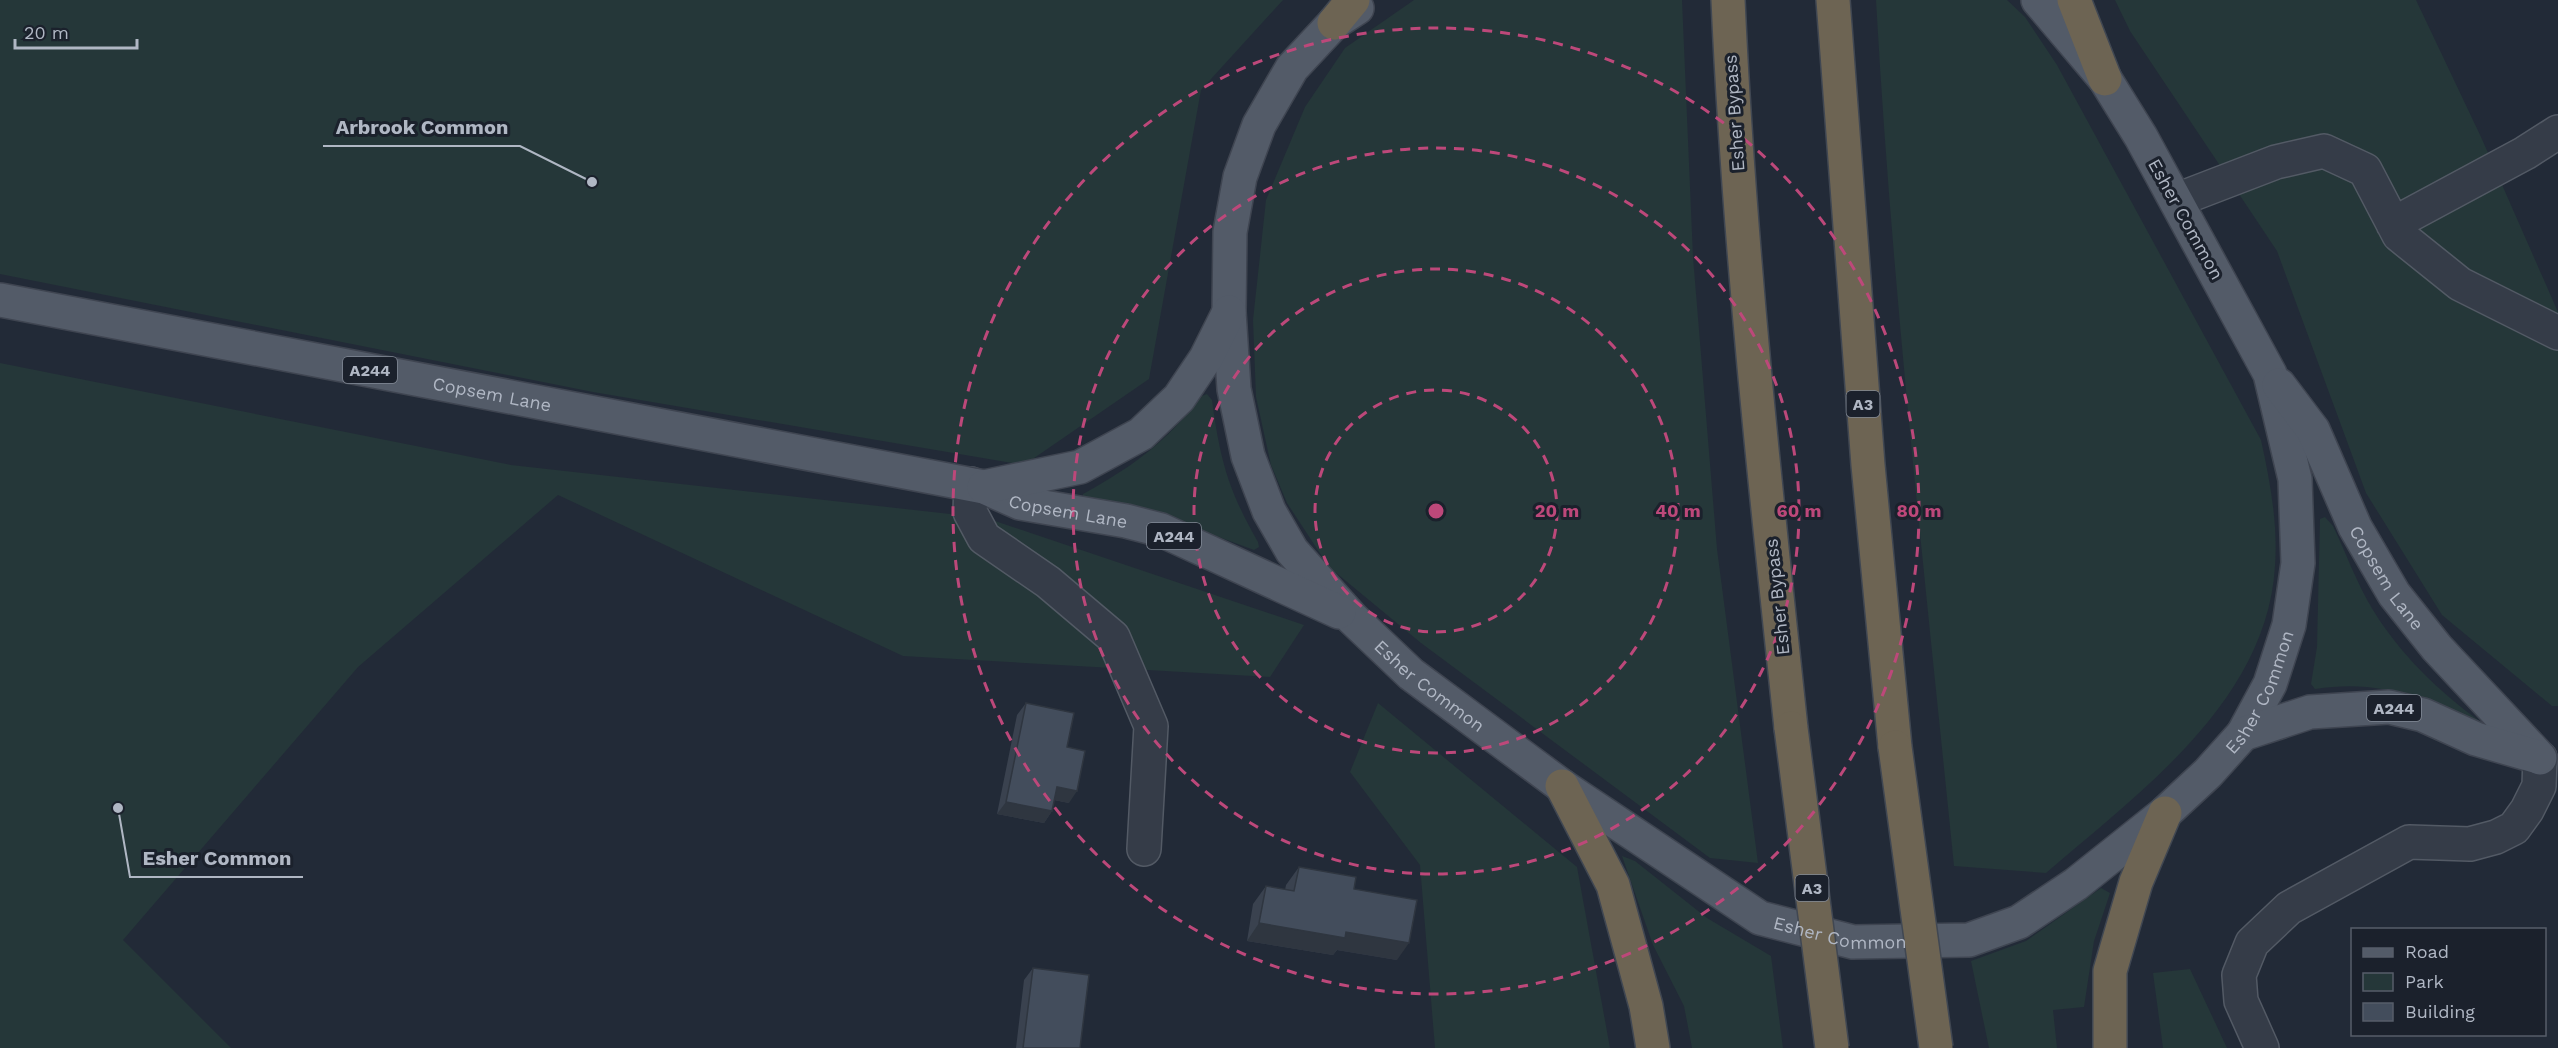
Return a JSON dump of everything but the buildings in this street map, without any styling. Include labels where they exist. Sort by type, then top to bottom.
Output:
[{"type":"highway","name":"Esher Bypass","points":[[1728,0],[1757,413],[1791,728],[1832,1048]]},
{"type":"highway","name":"A3","points":[[1833,0],[1867,453],[1895,747],[1936,1048]]},
{"type":"highway","points":[[2074,0],[2105,79]]},
{"type":"highway","points":[[1562,786],[1613,885],[1646,1005],[1653,1048]]},
{"type":"highway","points":[[2110,1048],[2110,971],[2136,882],[2165,813]]},
{"type":"main road","name":"Esher Common","points":[[1369,0],[1344,12],[1292,68],[1259,125],[1240,177],[1230,232],[1229,312],[1234,389],[1248,456],[1269,511],[1292,551],[1352,618],[1411,674],[1562,786],[1760,918],[1853,942],[1969,940],[2019,922],[2076,884],[2165,813],[2208,773],[2244,734],[2270,684],[2289,625],[2298,563],[2295,479],[2270,374],[2177,200],[2105,79],[2038,0]]},
{"type":"main road","name":"Copsem Lane","points":[[0,300],[978,486],[1020,503],[1126,521],[1161,530],[1352,618]]},
{"type":"main road","name":"Copsem Lane","points":[[978,486],[1080,467],[1141,434],[1179,398],[1206,358],[1229,312]]},
{"type":"main road","name":"Copsem Lane","points":[[2270,374],[2313,430],[2355,527],[2394,594],[2437,648],[2549,760]]},
{"type":"main road","name":"A244","points":[[2244,734],[2310,712],[2389,707],[2423,715],[2476,739],[2549,760]]},
{"type":"street","points":[[2393,224],[2525,153],[2558,132]]},
{"type":"street","points":[[2177,200],[2276,162],[2324,151],[2365,170],[2399,235],[2460,285],[2558,333]]},
{"type":"street","points":[[978,486],[970,512],[984,538],[1048,582],[1113,637],[1151,726],[1144,849]]},
{"type":"street","points":[[2262,1048],[2241,1000],[2239,975],[2252,943],[2289,908],[2409,843],[2470,844],[2496,837],[2514,828],[2528,810],[2549,760]]},
{"type":"green space","points":[[0,0],[1283,0],[1201,90],[1149,379],[1024,465],[593,392],[0,274]]},
{"type":"green space","points":[[1414,0],[1682,0],[1693,257],[1717,549],[1758,863],[1710,858],[1421,643],[1329,567],[1287,503],[1271,465],[1256,397],[1253,320],[1266,200],[1305,107],[1345,48]]},
{"type":"green space","points":[[1876,0],[2007,0],[2025,17],[2057,65],[2261,440],[2272,502],[2276,550],[2267,615],[2249,660],[2224,701],[2193,740],[2158,776],[2046,873],[1954,866],[1900,325]]},
{"type":"green space","points":[[2115,0],[2416,0],[2481,137],[2558,312],[2558,706],[2552,706],[2442,615],[2366,493],[2277,251],[2130,31]]},
{"type":"green space","points":[[0,363],[511,465],[986,518],[1304,625],[1270,677],[903,656],[558,495],[358,667],[123,940],[231,1048],[0,1048]]},
{"type":"green space","points":[[1207,394],[1212,400],[1218,440],[1232,490],[1258,542],[1259,547],[1254,550],[1143,509],[1083,498],[1083,494],[1148,452],[1175,427],[1202,396]]},
{"type":"green space","points":[[2325,517],[2333,526],[2373,610],[2395,642],[2435,685],[2481,722],[2479,727],[2438,707],[2400,693],[2360,686],[2315,689],[2311,684],[2317,647],[2320,519]]},
{"type":"green space","points":[[1378,703],[1577,867],[1610,1048],[1435,1048],[1420,865],[1350,772]]},
{"type":"green space","points":[[1622,856],[1635,861],[1707,918],[1771,956],[1783,1048],[1692,1048],[1684,1006],[1653,945]]},
{"type":"green space","points":[[2101,888],[2110,893],[2094,941],[2084,1007],[2053,1010],[2057,1048],[1989,1048],[1971,961],[2026,941]]},
{"type":"green space","points":[[2190,969],[2227,1048],[2163,1048],[2153,973]]},
{"type":"place","name":"Arbrook Common","points":[[592,182]]},
{"type":"place","name":"Esher Common","points":[[118,808]]}]
